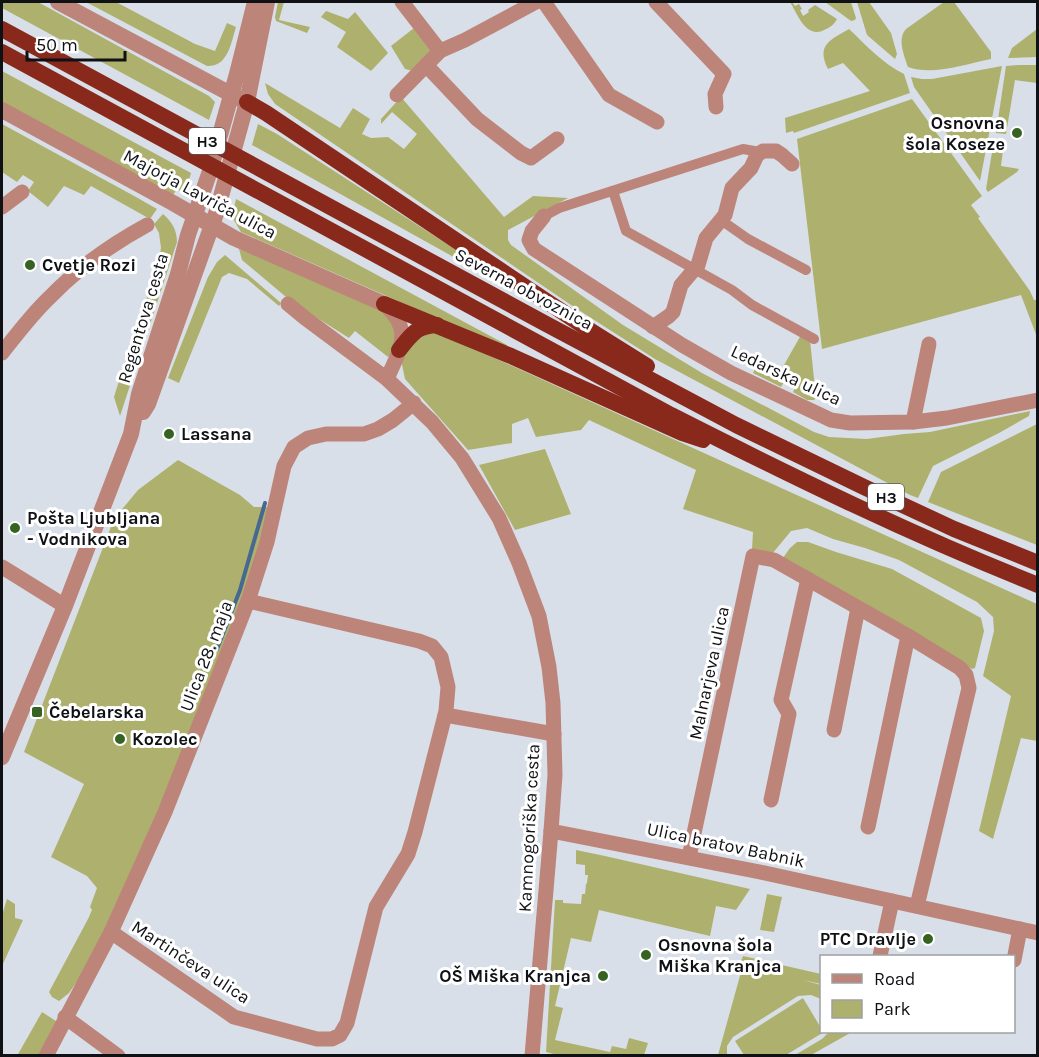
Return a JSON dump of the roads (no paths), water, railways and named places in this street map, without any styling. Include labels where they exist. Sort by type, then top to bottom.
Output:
[{"type":"highway","name":"Severna obvoznica","points":[[2,29],[736,425],[935,520],[1038,563]]},
{"type":"highway","name":"H3","points":[[2,52],[671,415],[896,525],[1038,585]]},
{"type":"highway","points":[[245,110],[266,113],[598,336],[692,393],[736,425]]},
{"type":"highway","points":[[384,304],[512,356],[682,433],[706,442],[734,447]]},
{"type":"highway","points":[[399,350],[418,329],[437,325]]},
{"type":"highway","points":[[1016,576],[1038,593]]},
{"type":"street","points":[[58,2],[245,110]]},
{"type":"street","name":"Regentova cesta","points":[[131,434],[139,394],[178,274],[229,101],[255,2]]},
{"type":"street","name":"Regentova cesta","points":[[2,757],[65,606],[131,434],[148,404],[215,218],[245,110],[267,2]]},
{"type":"street","points":[[402,2],[440,51]]},
{"type":"street","points":[[398,95],[440,51],[536,2]]},
{"type":"street","points":[[544,2],[609,95],[657,122]]},
{"type":"street","points":[[656,2],[724,74],[715,94],[716,106]]},
{"type":"street","points":[[426,65],[477,119],[521,153],[531,158],[557,140]]},
{"type":"street","name":"Majorja Lavriča ulica","points":[[2,110],[173,203],[197,209],[215,218],[234,238],[384,304]]},
{"type":"street","name":"Ledarska ulica","points":[[792,164],[776,151],[760,152],[743,149],[560,208],[544,216],[532,231],[530,240],[534,249],[653,327],[731,373],[831,420],[850,423],[913,422],[947,418],[1038,400]]},
{"type":"street","points":[[653,327],[673,312],[681,285],[695,270],[700,261],[706,238],[726,212],[732,188],[751,168],[755,157],[760,152]]},
{"type":"street","points":[[613,191],[626,231],[814,339]]},
{"type":"street","points":[[2,207],[22,192]]},
{"type":"street","points":[[721,220],[748,239],[806,270]]},
{"type":"street","points":[[2,353],[50,296],[73,275],[119,241],[147,225]]},
{"type":"street","name":"Kamnogoriška cesta","points":[[288,304],[387,379],[432,422],[462,458],[499,518],[539,616],[553,703],[555,775],[532,1056]]},
{"type":"street","points":[[384,304],[396,315],[401,324],[402,336],[387,379]]},
{"type":"street","points":[[913,422],[929,344]]},
{"type":"street","name":"Ulica 28. maja","points":[[46,1056],[111,932],[165,812],[248,601],[267,542],[284,466],[294,447],[308,438],[326,434],[364,434],[378,429],[414,404]]},
{"type":"street","name":"Malnarjeva ulica","points":[[689,857],[753,556],[774,560],[909,636],[960,668],[966,675],[969,684],[917,906]]},
{"type":"street","points":[[2,567],[65,606]]},
{"type":"street","points":[[771,800],[789,714],[781,700],[808,579]]},
{"type":"street","name":"Martinčeva ulica","points":[[111,932],[234,1017],[317,1039],[340,1035],[347,1023],[376,907],[408,854],[415,832],[445,715],[448,687],[441,657],[432,646],[419,641],[248,601]]},
{"type":"street","points":[[834,730],[858,608]]},
{"type":"street","points":[[868,827],[909,636]]},
{"type":"street","points":[[445,715],[554,734]]},
{"type":"street","name":"Ulica bratov Babnik","points":[[551,831],[689,857],[1032,929],[1015,958]]},
{"type":"street","points":[[880,955],[892,901]]},
{"type":"street","points":[[65,1017],[118,1056]]},
{"type":"waterway","points":[[217,649],[240,590],[265,503]]},
{"type":"place","name":"Osnovna šola Koseze","points":[[1017,133]]},
{"type":"place","name":"Cvetje Rozi","points":[[30,265]]},
{"type":"place","name":"Lassana","points":[[169,434]]},
{"type":"place","name":"Pošta Ljubljana - Vodnikova","points":[[15,528]]},
{"type":"place","name":"Čebelarska","points":[[37,712]]},
{"type":"place","name":"Kozolec","points":[[120,739]]},
{"type":"place","name":"PTC Dravlje","points":[[928,939]]},
{"type":"place","name":"Osnovna šola Miška Kranjca","points":[[646,955]]},
{"type":"place","name":"OŠ Miška Kranjca","points":[[603,976]]}]
